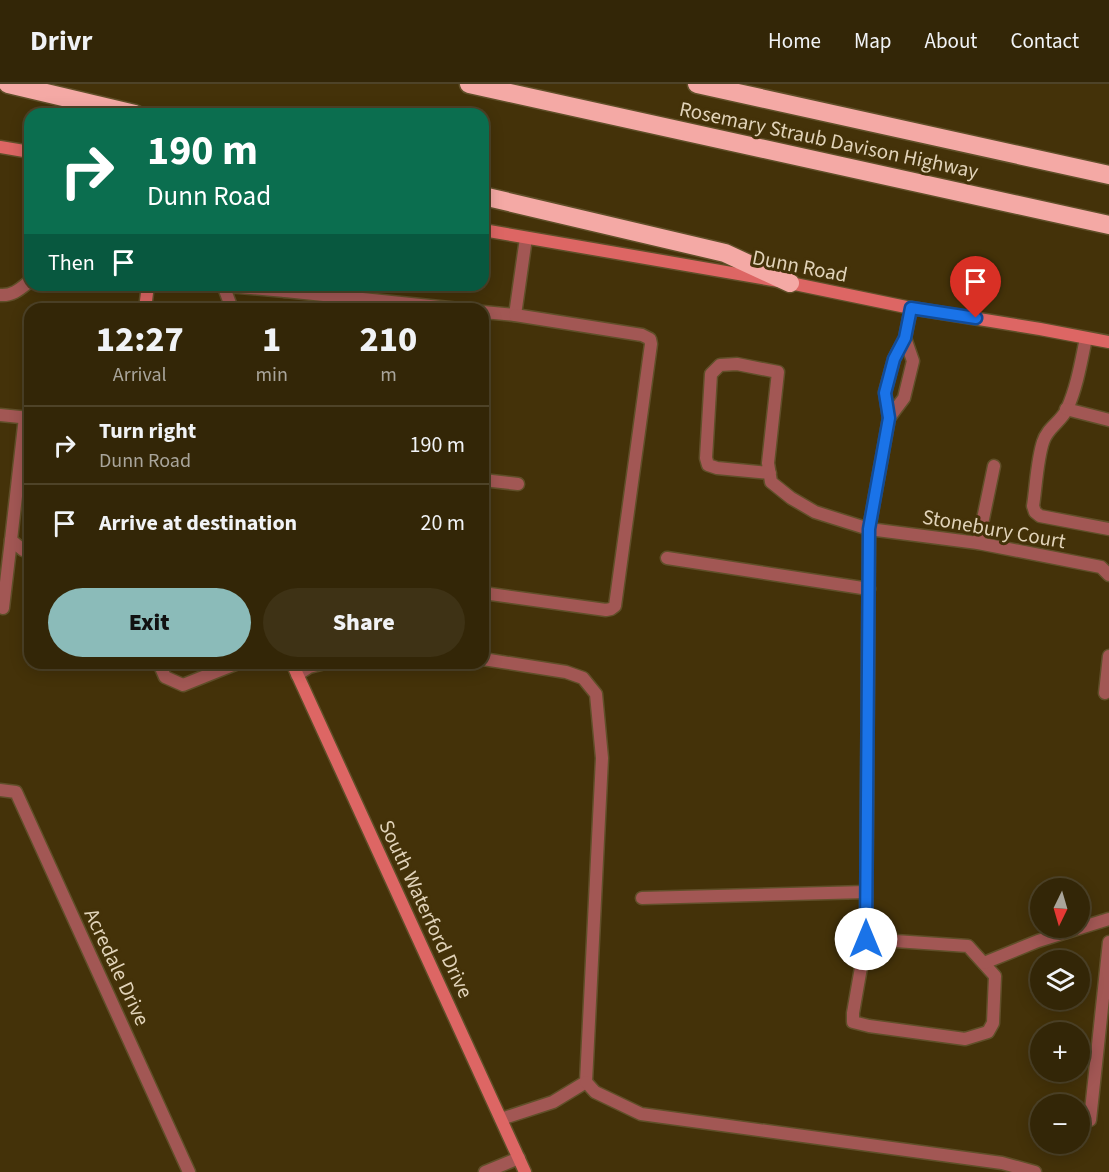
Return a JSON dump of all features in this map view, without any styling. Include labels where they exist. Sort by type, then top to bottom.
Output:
[{"type":"highway","points":[[8,84],[110,108]]},
{"type":"highway","name":"Rosemary Straub Davison Highway","points":[[469,84],[1109,225]]},
{"type":"highway","name":"Rosemary Straub Davison Highway","points":[[697,84],[1109,175]]},
{"type":"highway","points":[[489,197],[725,253],[790,284]]},
{"type":"street","points":[[0,147],[24,151]]},
{"type":"street","name":"Dunn Road","points":[[489,231],[1109,342]]},
{"type":"street","points":[[515,315],[526,238]]},
{"type":"street","points":[[0,295],[8,296],[24,285]]},
{"type":"street","points":[[311,291],[410,303]]},
{"type":"street","points":[[866,939],[968,946],[995,976],[993,1023],[988,1032],[965,1039],[853,1022],[866,939],[869,529],[889,418],[885,393],[894,359],[905,338],[911,308]]},
{"type":"street","points":[[489,313],[642,334],[650,339],[651,344],[615,606],[606,610],[489,594]]},
{"type":"street","points":[[889,418],[904,398],[913,361],[905,338]]},
{"type":"street","points":[[1086,338],[1075,385],[1064,413],[1046,435],[1042,445],[1033,506],[1035,512],[1040,516],[1109,529]]},
{"type":"street","points":[[737,364],[778,372],[768,463],[770,473],[717,468],[708,465],[706,458],[711,374],[720,366],[737,364]]},
{"type":"street","points":[[1064,413],[1109,420]]},
{"type":"street","points":[[0,415],[24,418]]},
{"type":"street","points":[[3,608],[24,441]]},
{"type":"street","points":[[978,543],[994,466]]},
{"type":"street","name":"Stonebury Court","points":[[770,473],[771,482],[791,498],[815,512],[869,529],[978,543],[1101,567],[1109,575]]},
{"type":"street","points":[[489,481],[518,484]]},
{"type":"street","points":[[11,540],[24,550]]},
{"type":"street","points":[[667,558],[869,589]]},
{"type":"street","points":[[1105,693],[1109,656]]},
{"type":"street","points":[[489,660],[566,672],[583,678],[596,694],[602,758],[586,1082],[595,1092],[641,1114],[1002,1162],[1035,1172]]},
{"type":"street","points":[[162,669],[165,677],[183,685],[223,669]]},
{"type":"street","name":"South Waterford Drive","points":[[294,669],[525,1172]]},
{"type":"street","name":"Acredale Drive","points":[[0,790],[16,792],[189,1172]]},
{"type":"street","points":[[642,898],[866,892]]},
{"type":"street","points":[[984,963],[1038,941],[1109,919]]},
{"type":"street","points":[[1090,1120],[1109,942]]},
{"type":"street","points":[[501,1119],[553,1102],[586,1082]]},
{"type":"street","points":[[485,1172],[519,1158]]},
{"type":"route","points":[[866,939],[869,529],[889,418],[885,393],[894,359],[905,338],[911,308],[976,318]]}]
